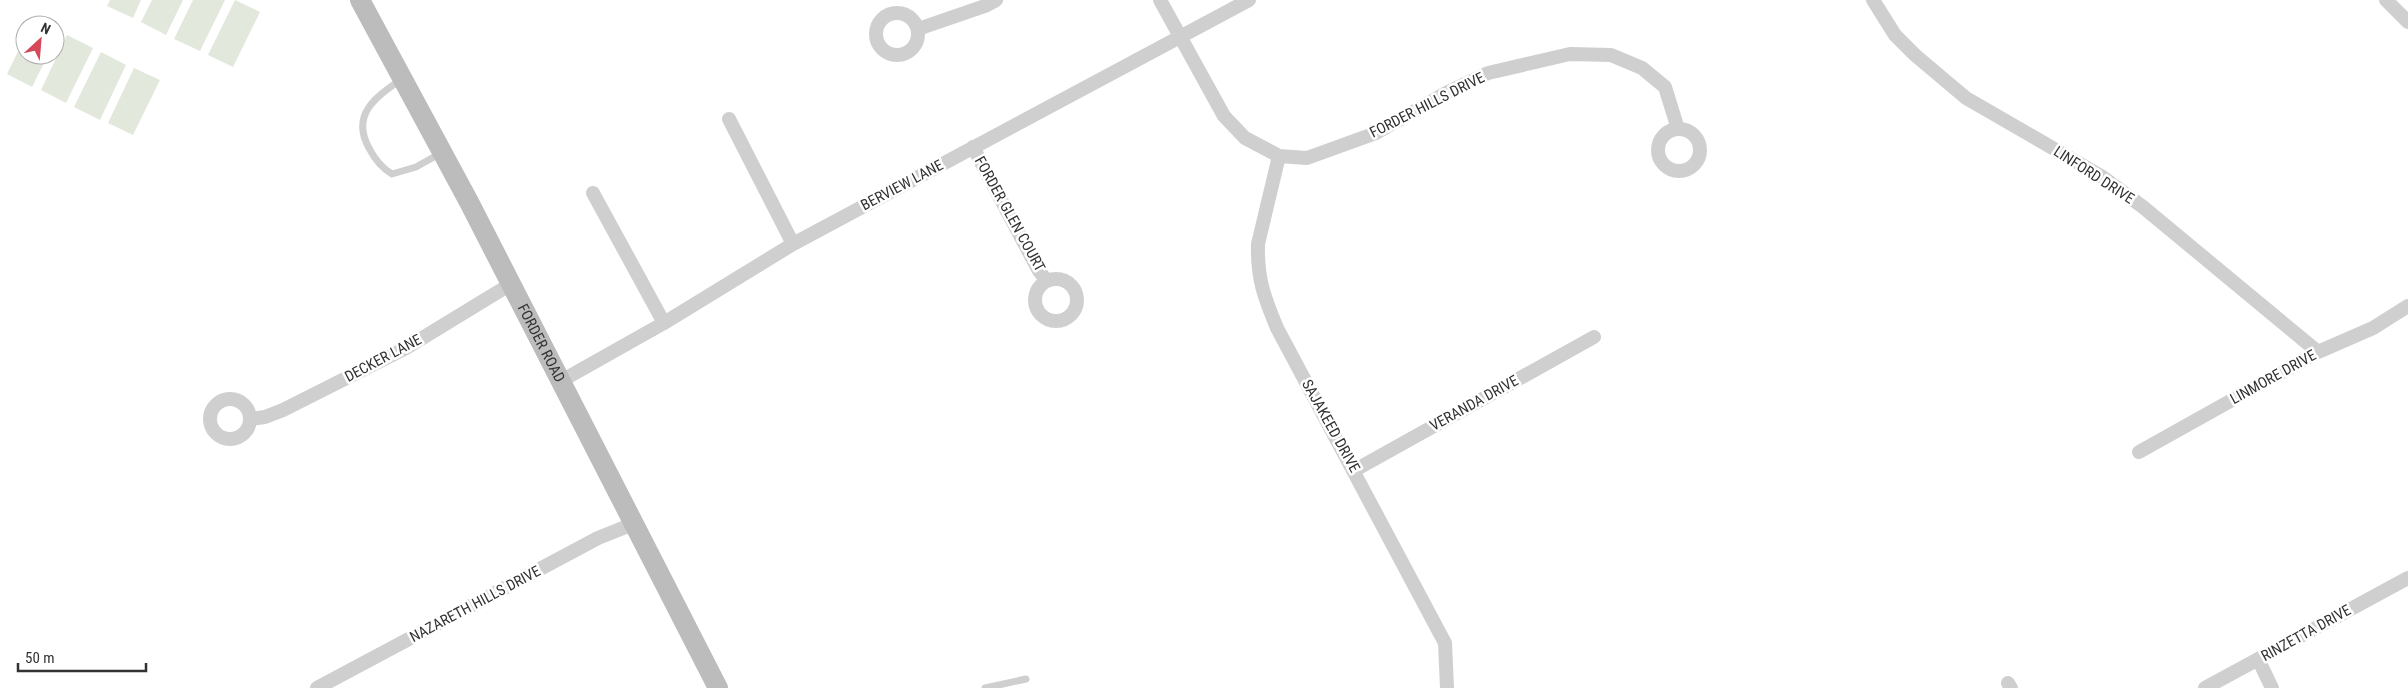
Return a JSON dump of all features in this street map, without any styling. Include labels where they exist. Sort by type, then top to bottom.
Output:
[{"type":"main road","name":"FORDER ROAD","points":[[360,0],[443,152],[718,688]]},
{"type":"street","points":[[918,29],[985,6],[996,0]]},
{"type":"street","name":"FORDER HILLS DRIVE","points":[[1160,0],[1224,116],[1245,138],[1279,156],[1307,158],[1376,133],[1446,94],[1488,74],[1570,54],[1611,55],[1642,68],[1665,87],[1678,129]]},
{"type":"street","name":"BERVIEW LANE","points":[[561,381],[664,324],[793,244],[1250,0]]},
{"type":"street","name":"LINFORD DRIVE","points":[[1873,0],[1895,35],[1915,55],[1966,98],[2101,176],[2143,207],[2318,352]]},
{"type":"street","points":[[2386,0],[2408,22]]},
{"type":"street","points":[[729,119],[793,244]]},
{"type":"street","name":"FORDER GLEN COURT","points":[[973,147],[1039,271],[1047,281]]},
{"type":"street","name":"SAJAKEED DRIVE","points":[[1279,156],[1258,244],[1262,294],[1277,328],[1355,470],[1445,643],[1447,688]]},
{"type":"street","points":[[593,193],[664,324]]},
{"type":"street","name":"DECKER LANE","points":[[250,419],[265,417],[283,410],[406,348],[511,284]]},
{"type":"street","name":"LINMORE DRIVE","points":[[2139,452],[2318,352],[2373,328],[2408,306]]},
{"type":"street","name":"VERANDA DRIVE","points":[[1355,470],[1594,337]]},
{"type":"street","name":"NAZARETH HILLS DRIVE","points":[[317,688],[598,538],[634,524]]},
{"type":"street","name":"RINZETTA DRIVE","points":[[2205,688],[2408,578]]},
{"type":"street","points":[[2258,659],[2272,688]]},
{"type":"lane","points":[[402,79],[377,96],[363,118],[364,139],[372,155],[385,170],[392,174],[416,167],[443,152]]},
{"type":"lane","points":[[984,688],[1026,679]]},
{"type":"shaded area","points":[[110,0],[141,0],[133,18],[107,6]]},
{"type":"shaded area","points":[[152,0],[183,0],[166,35],[141,22]]},
{"type":"shaded area","points":[[193,0],[225,0],[200,51],[174,39]]},
{"type":"shaded area","points":[[235,0],[260,12],[233,67],[208,55]]},
{"type":"shaded area","points":[[67,35],[93,48],[66,103],[41,90],[53,65],[65,65],[65,39]]},
{"type":"shaded area","points":[[101,52],[126,65],[100,120],[74,107]]},
{"type":"shaded area","points":[[15,58],[15,65],[43,65],[32,87],[7,74]]},
{"type":"shaded area","points":[[134,68],[160,80],[133,135],[108,123]]}]
